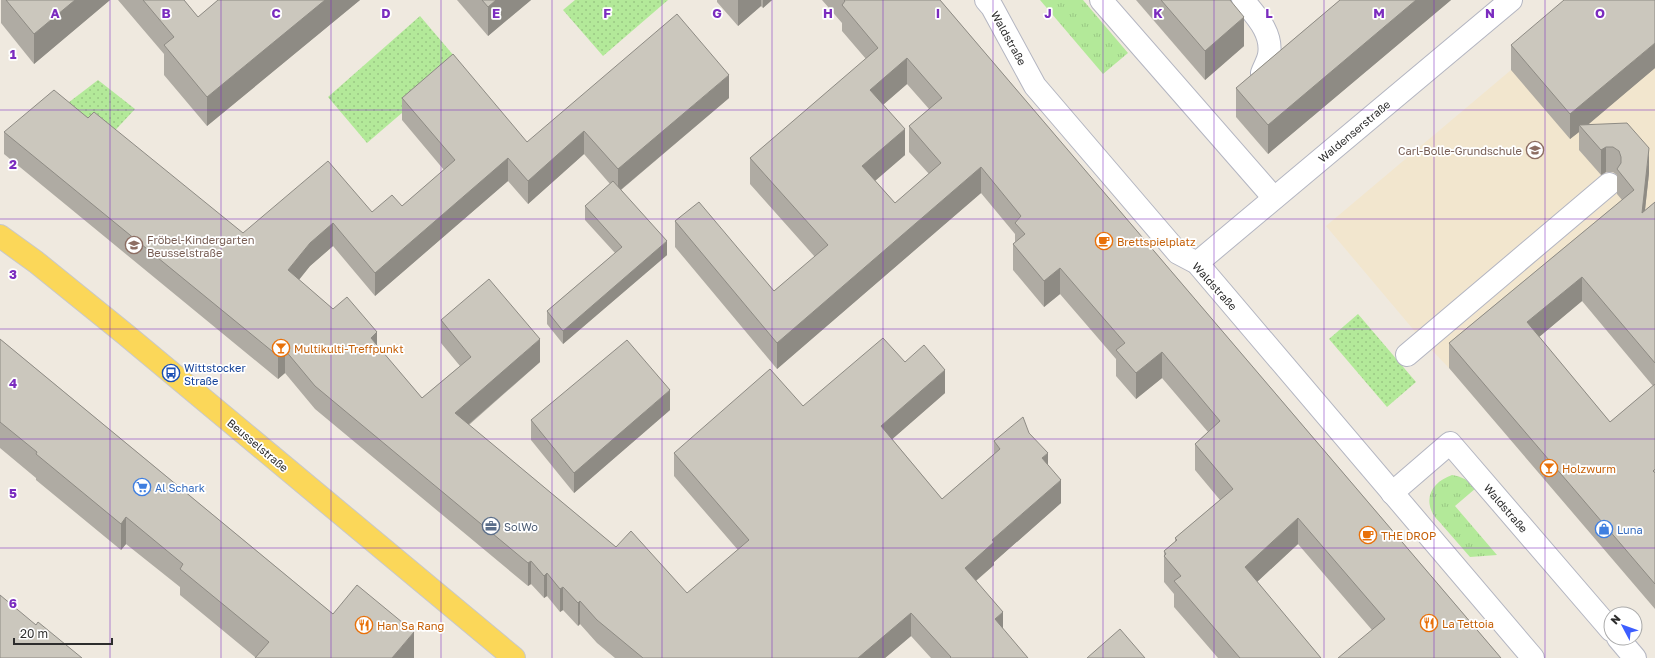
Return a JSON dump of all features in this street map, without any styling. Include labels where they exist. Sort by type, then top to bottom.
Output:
[{"type":"main road","name":"Beusselstraße","points":[[0,236],[36,262],[125,334],[514,658]]},
{"type":"street","name":"Waldstraße","points":[[986,0],[992,7],[1035,86],[1178,253],[1197,263],[1533,658]]},
{"type":"street","points":[[1102,0],[1274,198]]},
{"type":"street","points":[[1243,0],[1260,20],[1269,38],[1269,55],[1262,73]]},
{"type":"street","name":"Waldenserstraße","points":[[1197,263],[1511,0]]},
{"type":"street","points":[[1407,355],[1609,184]]},
{"type":"street","name":"Waldstraße","points":[[1392,493],[1450,443],[1603,621]]},
{"type":"street","points":[[1625,646],[1635,658]]},
{"type":"shaded area","name":"Carl-Bolle-Grundschule","points":[[1655,0],[1655,239],[1634,215],[1449,368],[1423,341],[1326,226],[1511,70]]},
{"type":"green space","points":[[575,0],[668,0],[603,56],[563,10]]},
{"type":"green space","points":[[1040,0],[1083,0],[1128,53],[1103,74]]},
{"type":"green space","points":[[420,16],[460,63],[367,143],[328,97]]},
{"type":"green space","points":[[98,80],[135,109],[107,139],[64,106]]},
{"type":"green space","points":[[1358,314],[1416,382],[1387,407],[1329,339]]},
{"type":"green space","points":[[1452,475],[1465,479],[1476,488],[1455,506],[1497,555],[1470,557],[1433,514],[1429,501],[1432,490],[1440,481]]},
{"type":"building","points":[[6,0],[75,0],[34,34]]},
{"type":"building","points":[[143,0],[184,0],[198,17],[218,0],[325,0],[207,97],[164,45],[174,37]]},
{"type":"building","points":[[482,0],[496,0],[488,7]]},
{"type":"building","points":[[844,0],[940,0],[1501,658],[1338,658],[1385,619],[1298,518],[1245,567],[1321,658],[1240,658],[1174,581],[1181,576],[1164,556],[1166,554],[1164,551],[1177,540],[1175,538],[1233,489],[1195,444],[1220,421],[1162,352],[1136,373],[1116,350],[1125,343],[1060,268],[1044,281],[1013,244],[1025,234],[1015,223],[1021,216],[981,167],[777,343],[675,221],[699,202],[774,291],[828,245],[750,158],[878,48],[842,5],[845,1]],"holes":[[[907,58],[942,98],[909,126],[941,163],[895,203],[862,166],[905,129],[870,90]]]},
{"type":"building","points":[[1161,0],[1230,0],[1244,17],[1205,51]]},
{"type":"building","points":[[1340,0],[1416,0],[1268,125],[1236,88]]},
{"type":"building","points":[[1564,0],[1655,0],[1655,43],[1570,114],[1511,45]]},
{"type":"building","points":[[677,14],[729,75],[618,169],[584,131],[528,181],[508,158],[375,273],[333,223],[310,243],[288,270],[333,309],[347,297],[377,332],[371,338],[422,398],[471,357],[441,320],[489,279],[540,339],[455,413],[616,547],[631,531],[687,593],[749,540],[674,453],[770,369],[803,406],[883,338],[905,362],[924,345],[945,370],[881,426],[942,499],[1000,449],[994,441],[1023,417],[1029,433],[1048,453],[1042,458],[1061,480],[992,540],[994,542],[965,568],[1003,612],[995,619],[1028,658],[950,658],[951,657],[911,613],[858,658],[643,658],[597,620],[580,601],[578,603],[563,587],[560,589],[547,573],[544,576],[531,561],[528,563],[315,386],[285,350],[278,356],[4,132],[54,90],[88,118],[94,112],[243,233],[328,161],[372,212],[392,195],[402,206],[455,160],[402,98],[453,54],[527,142]]},
{"type":"building","points":[[1627,123],[1649,148],[1642,213],[1655,202],[1655,363],[1582,277],[1527,322],[1610,422],[1655,384],[1655,469],[1653,471],[1655,473],[1655,584],[1449,343],[1634,190],[1617,169],[1621,163],[1619,151],[1613,147],[1606,147],[1601,150],[1579,125]]},
{"type":"building","points":[[613,181],[667,241],[563,331],[547,311],[622,247],[585,206]]},
{"type":"building","points":[[0,339],[333,614],[357,585],[414,632],[392,658],[255,658],[269,642],[180,569],[183,564],[126,517],[121,524],[36,454],[37,452],[0,422]]},
{"type":"building","points":[[627,340],[670,390],[574,473],[531,420]]},
{"type":"building","points":[[0,595],[36,625],[38,622],[82,658],[0,658]]},
{"type":"building","points":[[1120,629],[1145,658],[1087,658]]},
{"type":"place","name":"Carl-Bolle-Grundschule","points":[[1535,150]]},
{"type":"place","name":"Brettspielplatz","points":[[1104,241]]},
{"type":"place","name":"Fröbel-Kindergarten Beusselstraße","points":[[134,245]]},
{"type":"place","name":"Multikulti-Treffpunkt","points":[[281,348]]},
{"type":"place","name":"Wittstocker Straße","points":[[171,373]]},
{"type":"place","name":"Holzwurm","points":[[1549,468]]},
{"type":"place","name":"Al Schark","points":[[142,487]]},
{"type":"place","name":"SolWo","points":[[491,526]]},
{"type":"place","name":"Luna","points":[[1604,529]]},
{"type":"place","name":"THE DROP","points":[[1368,535]]},
{"type":"place","name":"La Tettoia","points":[[1429,623]]},
{"type":"place","name":"Han Sa Rang","points":[[364,625]]}]
